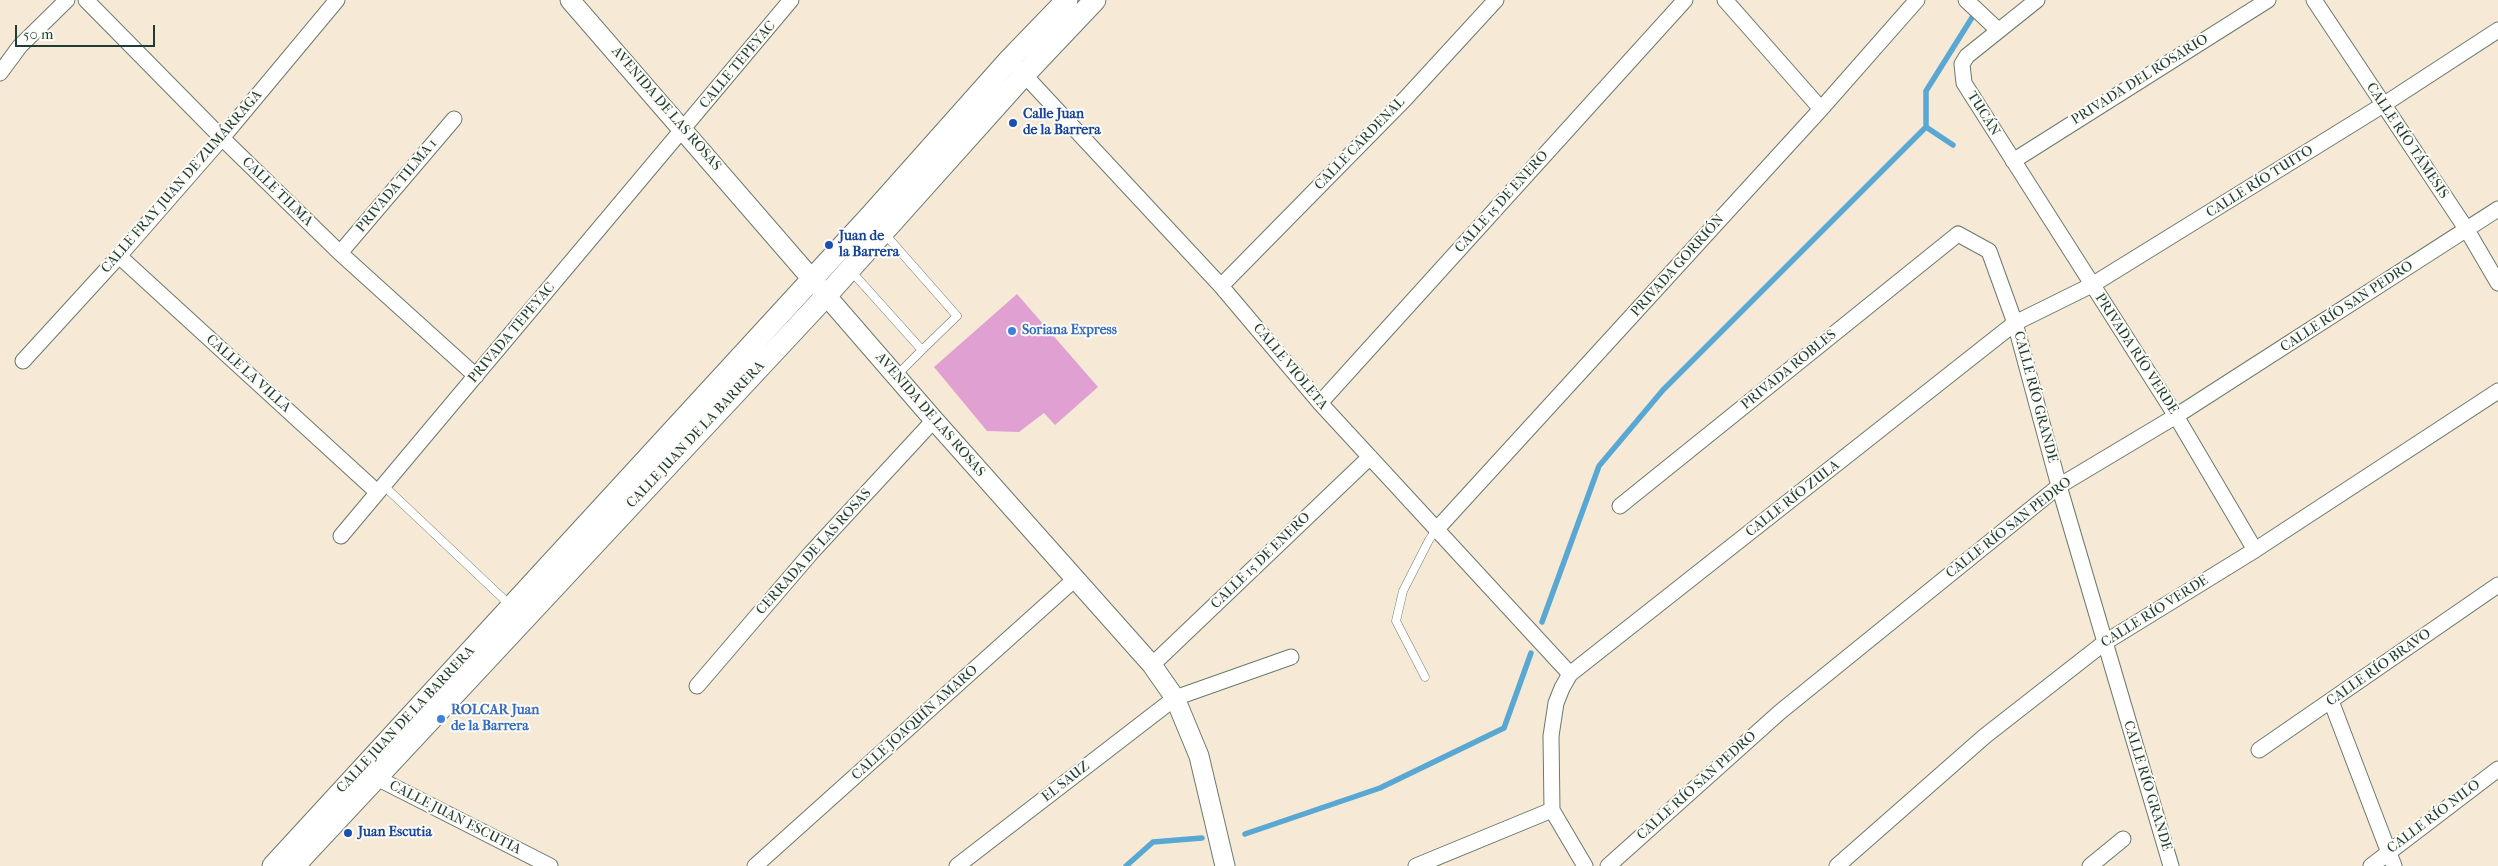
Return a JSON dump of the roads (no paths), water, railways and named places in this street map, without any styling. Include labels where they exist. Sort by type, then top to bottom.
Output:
[{"type":"main road","name":"CALLE JUAN DE LA BARRERA","points":[[877,224],[1010,59],[1067,0]]},
{"type":"main road","name":"CALLE JUAN DE LA BARRERA","points":[[368,773],[512,606],[811,280],[842,262],[1024,75],[1090,2]]},
{"type":"main road","name":"CALLE JUAN DE LA BARRERA","points":[[279,866],[826,296],[842,262]]},
{"type":"street","points":[[0,73],[20,46],[67,0]]},
{"type":"street","name":"CALLE TILMA","points":[[86,0],[222,138],[340,253],[476,376]]},
{"type":"street","name":"CALLE FRAY JUAN DE ZUMÁRRAGA","points":[[23,361],[119,256],[222,138],[337,0]]},
{"type":"street","name":"AVENIDA DE LAS ROSAS","points":[[570,0],[684,129],[811,280],[1152,665],[1175,698],[1199,756],[1225,866]]},
{"type":"street","name":"CALLE TEPEYAC","points":[[684,129],[791,0]]},
{"type":"street","name":"CALLE CARDENAL","points":[[1221,286],[1405,98],[1496,0]]},
{"type":"street","name":"CALLE 15 DE ENERO","points":[[1320,403],[1685,0]]},
{"type":"street","points":[[1726,0],[1821,109]]},
{"type":"street","name":"PRIVADA GORRIÓN","points":[[1436,530],[1821,109],[1917,0]]},
{"type":"street","points":[[1966,0],[1998,30],[2037,0]]},
{"type":"street","name":"PRIVADA DEL ROSARIO","points":[[2013,161],[2268,0]]},
{"type":"street","name":"CALLE RÍO TÁMESIS","points":[[2314,0],[2467,230],[2498,283]]},
{"type":"street","name":"TUCÁN","points":[[1998,30],[1967,56],[1962,64],[1964,83],[2013,161]]},
{"type":"street","name":"CALLE RÍO TUITO","points":[[2015,323],[2092,285],[2383,106],[2498,30]]},
{"type":"street","name":"CALLE VIOLETA","points":[[1010,59],[1221,286],[1320,403],[1570,674]]},
{"type":"street","name":"PRIVADA TILMA 1","points":[[340,253],[454,119]]},
{"type":"street","name":"PRIVADA TEPEYAC","points":[[340,536],[684,129]]},
{"type":"street","name":"PRIVADA RÍO VERDE","points":[[2013,161],[2176,416],[2255,550]]},
{"type":"street","name":"CALLE RÍO SAN PEDRO","points":[[1608,866],[1780,712],[2059,486],[2176,416],[2498,209]]},
{"type":"street","name":"CALLE RÍO GRANDE","points":[[1958,234],[1989,251],[2015,323],[2104,643],[2171,866]]},
{"type":"street","name":"PRIVADA ROBLES","points":[[1620,506],[1958,234]]},
{"type":"street","name":"CALLE LA VILLA","points":[[119,256],[380,489]]},
{"type":"street","name":"CALLE RÍO ZULA","points":[[1570,674],[2015,323]]},
{"type":"street","name":"CALLE RÍO VERDE","points":[[1837,866],[1985,736],[2104,643],[2255,550],[2498,391]]},
{"type":"street","name":"CERRADA DE LAS ROSAS","points":[[697,686],[810,553],[934,420]]},
{"type":"street","name":"CALLE 15 DE ENERO","points":[[1152,665],[1370,457]]},
{"type":"street","name":"CALLE JOAQUÍN AMARO","points":[[755,866],[1075,579]]},
{"type":"street","name":"CALLE RÍO BRAVO","points":[[2259,750],[2498,585]]},
{"type":"street","name":"EL SAUZ","points":[[957,866],[1175,698],[1291,657]]},
{"type":"street","points":[[1570,674],[1556,703],[1551,736],[1552,810],[1585,866]]},
{"type":"street","points":[[2331,701],[2394,866]]},
{"type":"street","name":"CALLE RÍO NILO","points":[[2371,866],[2498,769]]},
{"type":"street","name":"CALLE JUAN ESCUTIA","points":[[368,773],[550,866]]},
{"type":"street","points":[[1416,866],[1552,810]]},
{"type":"street","points":[[2090,866],[2123,839]]},
{"type":"lane","points":[[877,224],[957,316],[896,376]]},
{"type":"lane","points":[[842,262],[922,350]]},
{"type":"lane","name":"CALLE LA VILLA","points":[[380,489],[512,606]]},
{"type":"lane","points":[[1425,677],[1396,621],[1403,591],[1436,530]]},
{"type":"waterway","points":[[1542,622],[1599,466],[1663,390],[1926,127],[1926,91],[1973,16]]},
{"type":"waterway","points":[[1926,127],[1953,145]]},
{"type":"waterway","points":[[1245,834],[1380,788],[1504,728],[1531,653]]},
{"type":"waterway","points":[[1126,866],[1153,842],[1202,838]]},
{"type":"place","name":"Calle Juan de la Barrera","points":[[1013,123]]},
{"type":"place","name":"Juan de la Barrera","points":[[829,245]]},
{"type":"place","name":"Soriana Express","points":[[1012,331]]},
{"type":"place","name":"ROLCAR Juan de la Barrera","points":[[441,719]]},
{"type":"place","name":"Juan Escutia","points":[[348,833]]}]
